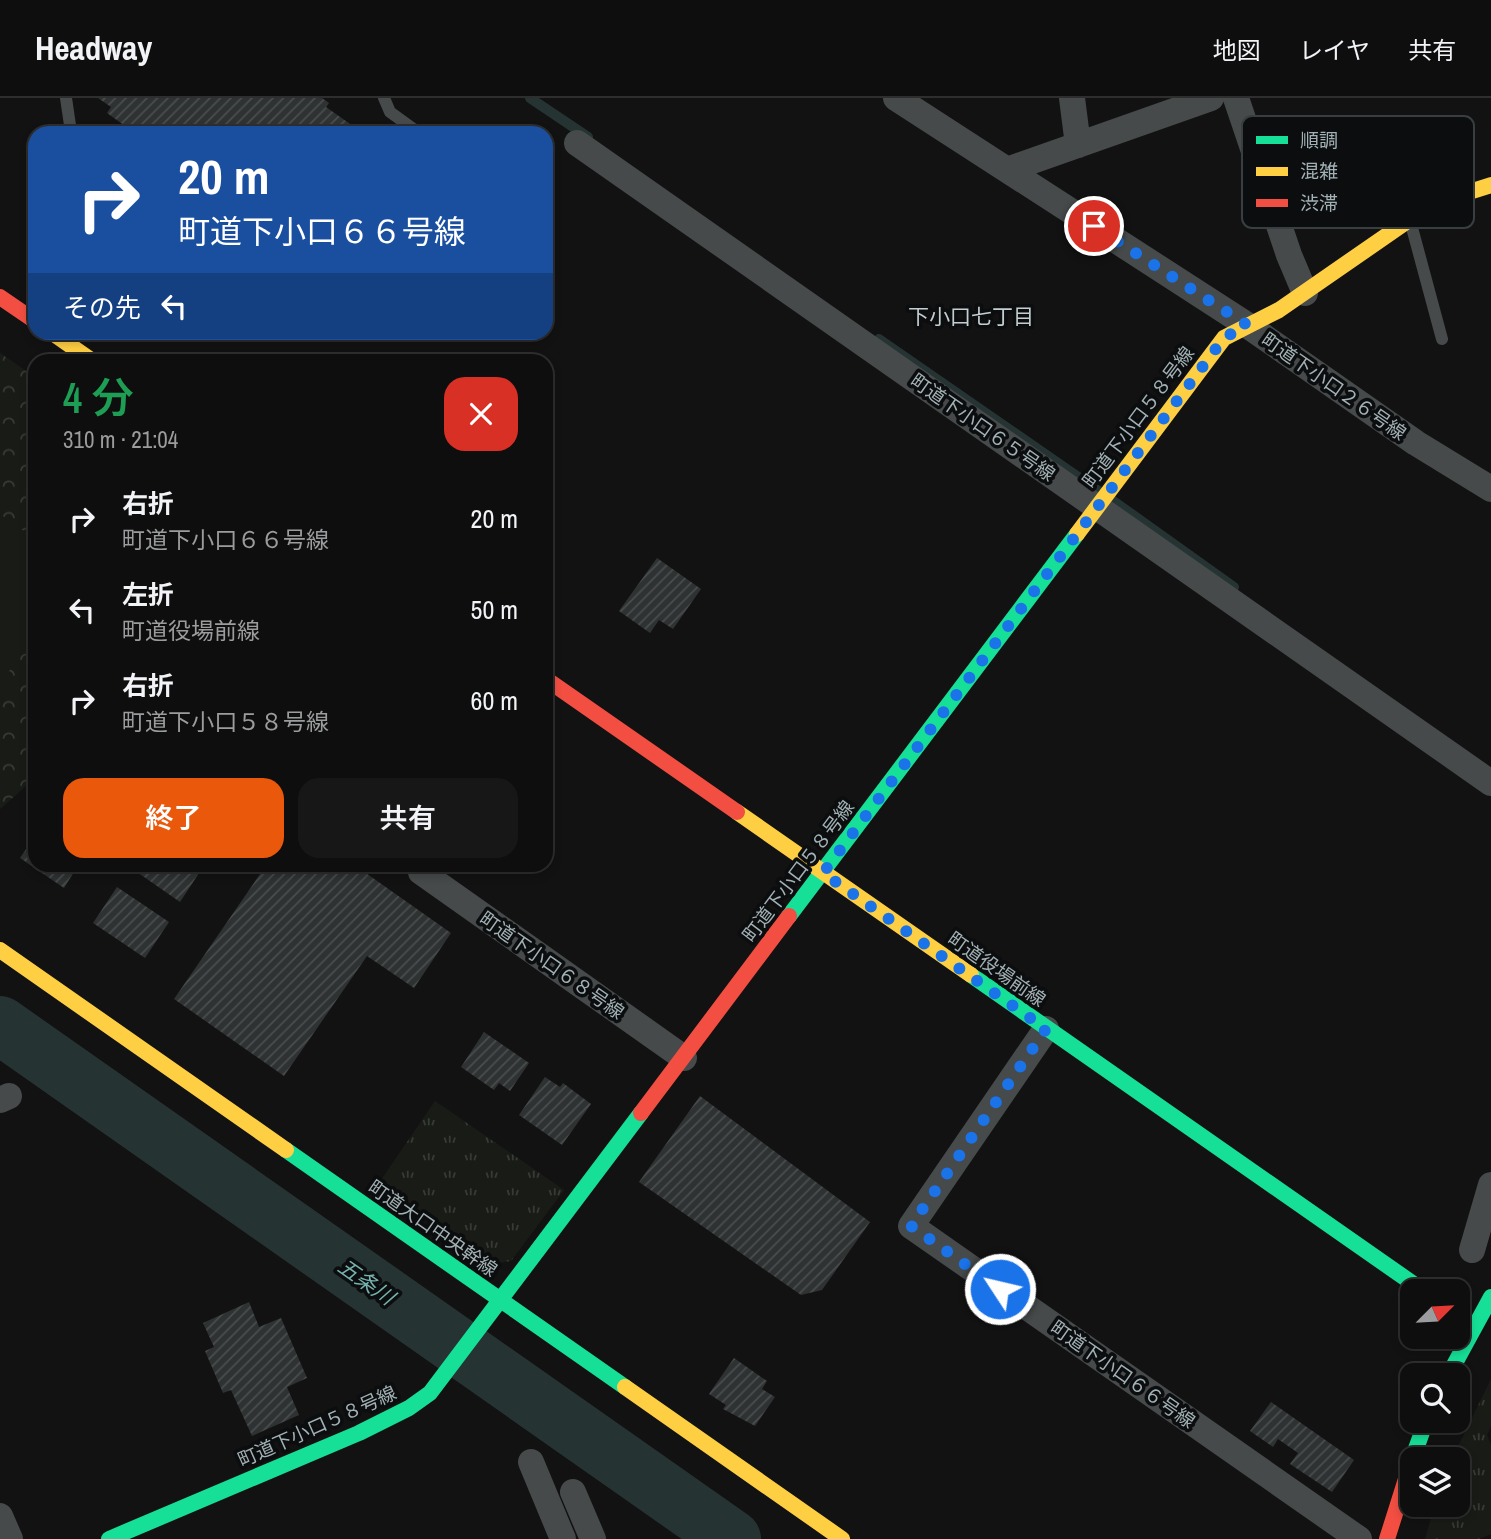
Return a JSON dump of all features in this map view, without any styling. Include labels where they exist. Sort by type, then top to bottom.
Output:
[{"type":"street","name":"町道下小口２６号線","points":[[896,98],[1247,325],[1416,443],[1491,489]]},
{"type":"street","points":[[1072,98],[1078,145]]},
{"type":"street","points":[[1007,170],[1210,98]]},
{"type":"street","points":[[1236,98],[1242,116]]},
{"type":"street","name":"町道下小口６５号線","points":[[577,144],[1491,783]]},
{"type":"street","name":"町道下小口５８号線","points":[[1474,190],[1491,185]]},
{"type":"street","points":[[1280,228],[1305,293]]},
{"type":"street","name":"町道下小口５８号線","points":[[109,1539],[359,1433],[409,1408],[434,1388],[1224,338],[1283,308],[1398,228]]},
{"type":"street","points":[[0,297],[28,316]]},
{"type":"street","points":[[62,340],[82,354]]},
{"type":"street","name":"町道役場前線","points":[[553,684],[1406,1279]]},
{"type":"street","name":"町道下小口６８号線","points":[[421,873],[684,1058]]},
{"type":"street","name":"町道大口中央幹線","points":[[0,950],[842,1539]]},
{"type":"street","name":"町道下小口６６号線","points":[[1046,1029],[911,1226],[1359,1539]]},
{"type":"street","points":[[1472,1250],[1491,1185]]},
{"type":"street","points":[[1455,1363],[1482,1311]]},
{"type":"street","points":[[531,1462],[563,1539]]},
{"type":"street","points":[[573,1492],[593,1539]]},
{"type":"street","points":[[1387,1539],[1400,1498]]},
{"type":"street","points":[[0,1516],[10,1539]]},
{"type":"lane","points":[[66,98],[70,126]]},
{"type":"lane","points":[[384,98],[390,112],[409,126]]},
{"type":"lane","points":[[1412,228],[1442,339]]},
{"type":"green space","points":[[0,353],[28,372],[28,784],[0,809]]},
{"type":"green space","points":[[0,514],[28,534],[28,644],[0,684]]},
{"type":"green space","points":[[435,1101],[564,1190],[511,1261],[496,1263],[379,1183]]},
{"type":"green space","points":[[1491,1379],[1491,1426],[1487,1435],[1491,1445],[1491,1534],[1479,1539],[1425,1539],[1431,1517],[1470,1517],[1470,1447],[1458,1447],[1465,1433],[1470,1433],[1470,1422]]},
{"type":"building","points":[[98,98],[322,98],[329,103],[326,107],[353,126],[125,126],[107,113],[111,107]]},
{"type":"building","points":[[657,558],[701,589],[673,629],[659,620],[650,633],[619,611]]},
{"type":"building","points":[[28,846],[28,863],[20,858]]},
{"type":"building","points":[[41,872],[74,872],[64,888]]},
{"type":"building","points":[[137,872],[200,872],[180,902]]},
{"type":"building","points":[[261,872],[364,872],[451,933],[414,988],[367,956],[284,1076],[174,999]]},
{"type":"building","points":[[117,887],[169,922],[145,958],[93,923]]},
{"type":"building","points":[[484,1032],[529,1063],[510,1091],[499,1083],[494,1090],[461,1067]]},
{"type":"building","points":[[545,1077],[560,1087],[563,1083],[591,1104],[562,1145],[519,1115]]},
{"type":"building","points":[[700,1096],[870,1222],[822,1290],[801,1295],[639,1182]]},
{"type":"building","points":[[249,1302],[259,1327],[281,1318],[307,1378],[287,1387],[299,1415],[252,1436],[231,1390],[223,1393],[205,1351],[214,1347],[203,1323]]},
{"type":"building","points":[[734,1358],[767,1381],[762,1389],[775,1397],[755,1426],[723,1409],[726,1405],[709,1394]]},
{"type":"building","points":[[1271,1402],[1354,1460],[1332,1492],[1290,1464],[1298,1453],[1278,1439],[1273,1447],[1250,1431]]},
{"type":"waterway","points":[[530,98],[588,137]]},
{"type":"waterway","points":[[879,339],[1100,492]]},
{"type":"waterway","points":[[1112,500],[1234,587]]},
{"type":"waterway","name":"五条川","points":[[0,1025],[732,1539]]},
{"type":"traffic: fast","points":[[789,916],[1077,534]]},
{"type":"traffic: fast","points":[[971,975],[1406,1279]]},
{"type":"traffic: fast","points":[[109,1539],[359,1433],[409,1408],[430,1393],[641,1113]]},
{"type":"traffic: fast","points":[[286,1150],[625,1387]]},
{"type":"traffic: fast","points":[[1455,1363],[1491,1297]]},
{"type":"traffic: fast","points":[[1417,1447],[1422,1433]]},
{"type":"traffic: slow","points":[[1474,190],[1491,185]]},
{"type":"traffic: slow","points":[[1077,534],[1224,338],[1279,310],[1397,228]]},
{"type":"traffic: slow","points":[[62,340],[82,354]]},
{"type":"traffic: slow","points":[[737,812],[971,975]]},
{"type":"traffic: slow","points":[[0,950],[286,1150]]},
{"type":"traffic: slow","points":[[625,1387],[842,1539]]},
{"type":"traffic: jam","points":[[0,297],[28,316]]},
{"type":"traffic: jam","points":[[553,684],[737,812]]},
{"type":"traffic: jam","points":[[641,1113],[789,916]]},
{"type":"traffic: jam","points":[[1387,1539],[1400,1498]]},
{"type":"district","name":"下小口七丁目","points":[[971,317]]},
{"type":"route","points":[[1000,1289],[911,1226],[1046,1029],[823,873],[1224,338],[1247,325],[1094,226]]}]
